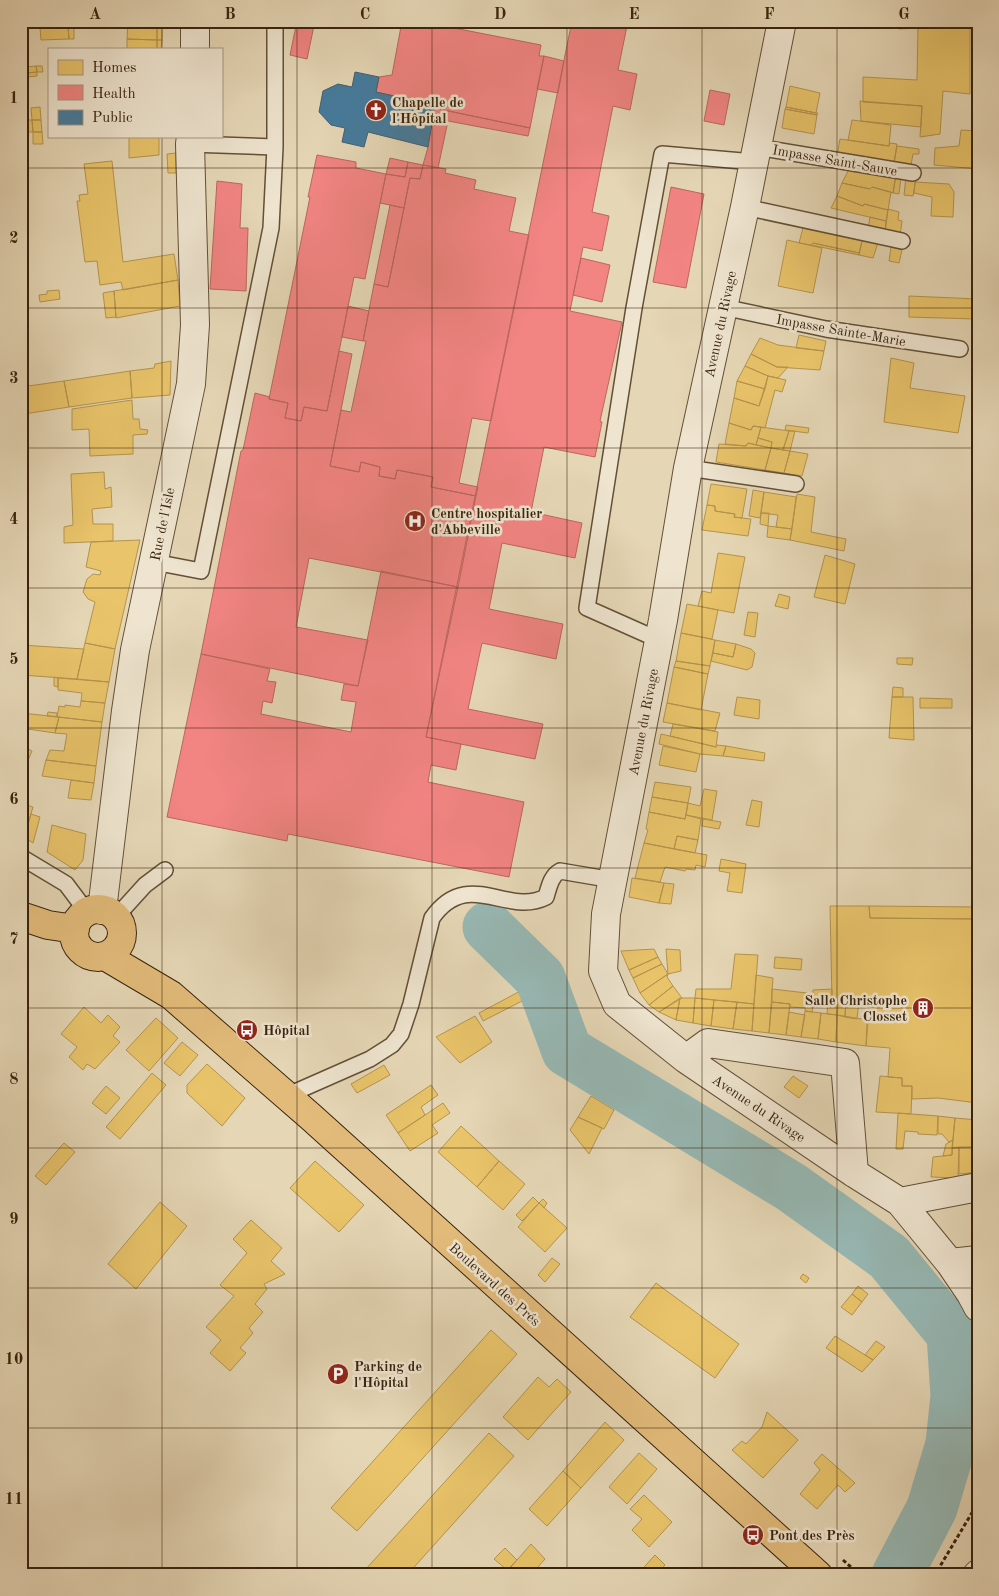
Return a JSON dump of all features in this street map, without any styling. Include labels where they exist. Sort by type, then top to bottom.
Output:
[{"type":"main road","points":[[21,916],[48,925],[100,920],[121,940],[118,947],[112,953],[96,957],[82,951],[74,937],[100,920]]},
{"type":"main road","name":"Boulevard des Prés","points":[[100,920],[126,943],[154,973],[171,995]]},
{"type":"main road","name":"Boulevard des Prés","points":[[105,956],[171,995],[286,1096],[813,1573]]},
{"type":"street","points":[[195,21],[195,48]]},
{"type":"street","name":"Avenue du Rivage","points":[[782,21],[745,207],[688,468],[659,640],[606,914],[603,971],[617,1004],[686,1059],[900,1202],[950,1263],[978,1307]]},
{"type":"street","name":"Rue de l'Isle","points":[[100,920],[135,650],[191,384],[195,325],[190,140]]},
{"type":"street","points":[[686,1059],[708,1043],[845,1063],[854,1173]]},
{"type":"street","points":[[900,1202],[978,1187]]},
{"type":"street","points":[[950,1263],[978,1260]]},
{"type":"lane","points":[[154,562],[202,571],[271,228],[275,147],[275,21]]},
{"type":"lane","points":[[190,140],[275,147]]},
{"type":"lane","name":"Impasse Saint-Sauve","points":[[659,640],[587,608],[634,308],[662,154],[755,155],[913,174]]},
{"type":"lane","points":[[745,207],[902,241]]},
{"type":"lane","name":"Impasse Sainte-Marie","points":[[723,307],[826,328],[960,349]]},
{"type":"lane","points":[[688,468],[796,484]]},
{"type":"lane","points":[[21,857],[66,884],[100,920],[165,870]]},
{"type":"lane","points":[[286,1096],[370,1059],[392,1045],[401,1034],[411,1004],[432,918],[440,907],[458,896],[476,893],[527,902],[538,901],[546,897],[551,881],[555,874],[560,871],[613,880]]},
{"type":"path","points":[[932,1575],[939,1568],[973,1511],[978,1512]]},
{"type":"building: Homes","points":[[40,21],[68,21],[68,27],[40,28]]},
{"type":"building: Homes","points":[[128,21],[157,21],[157,40],[127,39]]},
{"type":"building: Homes","points":[[157,21],[162,21],[162,40],[157,40]]},
{"type":"building: Homes","points":[[899,21],[948,21],[949,26],[970,26],[970,94],[943,91],[940,134],[920,137],[922,106],[863,102],[863,77],[917,80],[918,28],[899,29]]},
{"type":"building: Homes","points":[[74,26],[74,39],[69,39],[68,27]]},
{"type":"building: Homes","points":[[68,27],[69,39],[41,40],[40,28]]},
{"type":"building: Homes","points":[[127,39],[157,40],[157,48],[127,48]]},
{"type":"building: Homes","points":[[157,40],[162,40],[161,48],[157,48]]},
{"type":"building: Homes","points":[[36,66],[37,72],[27,73],[26,67]]},
{"type":"building: Homes","points":[[36,66],[42,66],[43,72],[37,72]]},
{"type":"building: Homes","points":[[37,72],[37,76],[27,77],[27,73]]},
{"type":"building: Homes","points":[[790,86],[820,93],[816,113],[786,107]]},
{"type":"building: Homes","points":[[860,101],[922,106],[921,127],[861,121]]},
{"type":"building: Homes","points":[[40,107],[41,120],[32,120],[31,108]]},
{"type":"building: Homes","points":[[786,107],[818,113],[817,115],[785,109]]},
{"type":"building: Homes","points":[[785,109],[817,115],[814,134],[782,128]]},
{"type":"building: Homes","points":[[26,120],[32,120],[33,132],[28,132]]},
{"type":"building: Homes","points":[[32,120],[41,120],[42,132],[33,132]]},
{"type":"building: Homes","points":[[852,120],[891,125],[889,146],[848,140]]},
{"type":"building: Homes","points":[[961,130],[978,131],[978,169],[934,165],[935,148],[959,146]]},
{"type":"building: Homes","points":[[33,132],[42,132],[43,144],[33,144]]},
{"type":"building: Homes","points":[[129,138],[159,138],[159,155],[129,158]]},
{"type":"building: Homes","points":[[840,139],[889,146],[890,143],[897,144],[894,163],[837,156]]},
{"type":"building: Homes","points":[[897,146],[919,149],[919,154],[913,154],[911,165],[894,163]]},
{"type":"building: Homes","points":[[176,153],[176,173],[168,173],[167,154]]},
{"type":"building: Homes","points":[[112,161],[123,262],[174,254],[178,280],[123,290],[121,282],[100,285],[97,261],[85,262],[77,201],[80,201],[79,195],[88,194],[84,164]]},
{"type":"building: Homes","points":[[849,169],[896,175],[893,193],[872,187],[870,189],[842,183]]},
{"type":"building: Homes","points":[[896,175],[901,176],[899,194],[893,193]]},
{"type":"building: Homes","points":[[906,176],[916,178],[913,196],[904,195]]},
{"type":"building: Homes","points":[[915,182],[949,184],[954,192],[953,217],[931,216],[932,197],[914,193]]},
{"type":"building: Homes","points":[[842,183],[891,192],[888,210],[864,204],[863,206],[837,196]]},
{"type":"building: Homes","points":[[837,196],[863,206],[864,204],[888,210],[886,221],[831,208]]},
{"type":"building: Homes","points":[[888,209],[899,212],[898,220],[902,221],[900,236],[885,233]]},
{"type":"building: Homes","points":[[870,217],[886,221],[885,233],[868,229]]},
{"type":"building: Homes","points":[[804,224],[863,237],[859,253],[813,243],[811,245],[799,243]]},
{"type":"building: Homes","points":[[863,237],[879,240],[873,258],[859,255]]},
{"type":"building: Homes","points":[[787,240],[822,248],[813,293],[778,286]]},
{"type":"building: Homes","points":[[813,243],[859,253],[859,255],[811,245]]},
{"type":"building: Homes","points":[[891,247],[902,250],[899,263],[889,261]]},
{"type":"building: Homes","points":[[178,280],[180,306],[116,318],[114,291]]},
{"type":"building: Homes","points":[[59,290],[60,299],[40,302],[39,295],[47,294],[47,291]]},
{"type":"building: Homes","points":[[114,291],[116,317],[106,318],[103,293]]},
{"type":"building: Homes","points":[[909,296],[978,299],[976,319],[909,317]]},
{"type":"building: Homes","points":[[799,335],[826,341],[824,351],[796,348]]},
{"type":"building: Homes","points":[[760,338],[778,345],[824,351],[820,370],[777,367],[751,354]]},
{"type":"building: Homes","points":[[751,354],[777,367],[788,367],[778,378],[768,376],[745,366]]},
{"type":"building: Homes","points":[[891,358],[914,363],[910,388],[965,396],[958,433],[884,422]]},
{"type":"building: Homes","points":[[171,361],[170,395],[132,398],[130,371],[154,368],[155,364]]},
{"type":"building: Homes","points":[[745,366],[768,376],[765,389],[737,381]]},
{"type":"building: Homes","points":[[130,371],[132,398],[69,407],[64,381]]},
{"type":"building: Homes","points":[[768,376],[786,380],[782,392],[775,390],[765,428],[753,426],[751,430],[729,423],[734,398],[759,406]]},
{"type":"building: Homes","points":[[64,381],[69,407],[24,414],[21,387]]},
{"type":"building: Homes","points":[[737,381],[765,389],[759,406],[734,398]]},
{"type":"building: Homes","points":[[21,395],[24,414],[21,414]]},
{"type":"building: Homes","points":[[132,400],[133,419],[139,419],[140,429],[148,430],[147,434],[133,435],[133,454],[90,456],[89,429],[72,430],[72,409]]},
{"type":"building: Homes","points":[[978,420],[978,441],[974,441]]},
{"type":"building: Homes","points":[[729,423],[751,430],[753,426],[761,427],[756,445],[748,443],[746,446],[725,444]]},
{"type":"building: Homes","points":[[786,425],[809,428],[808,433],[785,430]]},
{"type":"building: Homes","points":[[761,427],[789,431],[783,450],[771,448],[772,442],[758,438]]},
{"type":"building: Homes","points":[[789,431],[795,431],[790,451],[783,450]]},
{"type":"building: Homes","points":[[758,438],[772,442],[771,448],[756,445]]},
{"type":"building: Homes","points":[[748,443],[771,448],[765,470],[716,462],[719,444],[746,446]]},
{"type":"building: Homes","points":[[771,448],[790,451],[784,473],[765,470]]},
{"type":"building: Homes","points":[[790,451],[808,454],[802,476],[784,473]]},
{"type":"building: Homes","points":[[104,472],[105,489],[111,487],[112,507],[92,509],[93,524],[113,524],[113,541],[64,543],[64,527],[73,525],[71,474]]},
{"type":"building: Homes","points":[[711,484],[747,489],[742,518],[734,517],[735,514],[715,511],[715,506],[707,505]]},
{"type":"building: Homes","points":[[753,490],[764,492],[760,518],[749,516]]},
{"type":"building: Homes","points":[[764,492],[796,497],[792,529],[776,527],[778,515],[761,513]]},
{"type":"building: Homes","points":[[797,494],[815,497],[811,532],[846,539],[844,551],[790,540]]},
{"type":"building: Homes","points":[[707,505],[715,506],[715,511],[735,514],[734,517],[751,519],[748,536],[702,530]]},
{"type":"building: Homes","points":[[761,513],[769,513],[768,526],[760,524]]},
{"type":"building: Homes","points":[[768,526],[792,529],[790,540],[767,537]]},
{"type":"building: Homes","points":[[140,540],[115,649],[85,643],[95,602],[88,599],[83,592],[87,579],[93,574],[100,575],[101,571],[86,567],[91,542]]},
{"type":"building: Homes","points":[[718,553],[745,557],[734,613],[698,606],[702,591],[711,593]]},
{"type":"building: Homes","points":[[825,555],[855,564],[845,604],[814,597]]},
{"type":"building: Homes","points":[[779,594],[790,597],[788,609],[775,606]]},
{"type":"building: Homes","points":[[687,604],[718,610],[712,639],[681,633]]},
{"type":"building: Homes","points":[[748,612],[758,613],[755,637],[744,635]]},
{"type":"building: Homes","points":[[681,633],[715,640],[710,666],[676,661]]},
{"type":"building: Homes","points":[[715,640],[736,644],[733,657],[713,653]]},
{"type":"building: Homes","points":[[85,643],[115,649],[109,682],[77,679]]},
{"type":"building: Homes","points":[[736,644],[751,649],[755,653],[752,667],[747,670],[711,661],[713,653],[733,657]]},
{"type":"building: Homes","points":[[21,645],[84,649],[77,679],[21,675]]},
{"type":"building: Homes","points":[[897,658],[913,658],[912,665],[897,664]]},
{"type":"building: Homes","points":[[676,661],[710,666],[708,674],[674,667]]},
{"type":"building: Homes","points":[[674,667],[708,674],[701,710],[667,703]]},
{"type":"building: Homes","points":[[54,677],[58,678],[58,687],[54,686]]},
{"type":"building: Homes","points":[[58,678],[109,682],[105,703],[81,701],[82,693],[58,690]]},
{"type":"building: Homes","points":[[893,687],[903,688],[903,697],[892,697]]},
{"type":"building: Homes","points":[[737,697],[760,700],[759,719],[734,715]]},
{"type":"building: Homes","points":[[892,697],[913,697],[914,740],[889,738]]},
{"type":"building: Homes","points":[[920,698],[952,699],[952,708],[920,708]]},
{"type":"building: Homes","points":[[81,701],[105,703],[102,722],[57,717],[59,706],[80,707]]},
{"type":"building: Homes","points":[[667,703],[720,713],[715,731],[663,722]]},
{"type":"building: Homes","points":[[48,712],[57,713],[57,717],[47,716]]},
{"type":"building: Homes","points":[[21,713],[59,717],[55,733],[21,728]]},
{"type":"building: Homes","points":[[59,717],[102,722],[96,766],[46,760],[50,750],[64,751],[67,734],[55,733]]},
{"type":"building: Homes","points":[[673,724],[718,732],[716,747],[670,736]]},
{"type":"building: Homes","points":[[661,734],[716,747],[717,745],[726,746],[723,756],[700,754],[659,744]]},
{"type":"building: Homes","points":[[21,745],[32,751],[21,780]]},
{"type":"building: Homes","points":[[663,746],[700,754],[696,772],[659,765]]},
{"type":"building: Homes","points":[[726,746],[765,753],[764,761],[723,756]]},
{"type":"building: Homes","points":[[46,760],[96,766],[94,783],[42,776]]},
{"type":"building: Homes","points":[[71,780],[94,783],[91,800],[68,798]]},
{"type":"building: Homes","points":[[655,782],[691,787],[688,803],[652,797]]},
{"type":"building: Homes","points":[[704,789],[717,791],[712,820],[686,815],[688,803],[700,806]]},
{"type":"building: Homes","points":[[652,797],[688,803],[685,819],[649,812]]},
{"type":"building: Homes","points":[[752,800],[762,802],[759,827],[746,825]]},
{"type":"building: Homes","points":[[21,803],[33,807],[24,837],[21,835]]},
{"type":"building: Homes","points":[[649,812],[685,819],[686,815],[701,819],[698,840],[677,836],[674,849],[644,843],[648,830],[646,829]]},
{"type":"building: Homes","points":[[31,814],[40,817],[33,843],[24,837]]},
{"type":"building: Homes","points":[[703,819],[721,822],[719,829],[702,826]]},
{"type":"building: Homes","points":[[52,825],[86,834],[83,860],[75,870],[47,852]]},
{"type":"building: Homes","points":[[677,836],[698,840],[695,853],[674,849]]},
{"type":"building: Homes","points":[[644,843],[707,855],[705,867],[696,865],[695,870],[686,869],[685,871],[665,867],[660,882],[635,878]]},
{"type":"building: Homes","points":[[721,859],[746,864],[742,893],[727,891],[730,873],[719,871]]},
{"type":"building: Homes","points":[[632,878],[664,883],[659,903],[629,897]]},
{"type":"building: Homes","points":[[664,883],[674,884],[671,904],[659,903]]},
{"type":"building: Homes","name":"Salle Christophe Closset","points":[[830,906],[869,906],[870,918],[978,919],[978,1103],[938,1098],[912,1099],[912,1086],[902,1086],[902,1078],[888,1077],[890,1048],[866,1046],[868,999],[832,1001]]},
{"type":"building: Homes","points":[[869,906],[978,907],[978,919],[870,918]]},
{"type":"building: Homes","points":[[654,949],[658,957],[629,970],[621,951]]},
{"type":"building: Homes","points":[[666,949],[680,950],[681,971],[668,974]]},
{"type":"building: Homes","points":[[735,954],[758,955],[754,1004],[695,998],[696,989],[731,989]]},
{"type":"building: Homes","points":[[658,957],[662,964],[633,978],[629,970]]},
{"type":"building: Homes","points":[[775,957],[802,959],[801,970],[774,968]]},
{"type":"building: Homes","points":[[662,964],[668,974],[640,993],[633,978]]},
{"type":"building: Homes","points":[[668,974],[667,977],[673,986],[649,1005],[640,993]]},
{"type":"building: Homes","points":[[756,975],[773,978],[769,1033],[752,1031]]},
{"type":"building: Homes","points":[[673,986],[682,998],[659,1012],[649,1005]]},
{"type":"building: Homes","points":[[526,988],[530,997],[483,1021],[479,1013]]},
{"type":"building: Homes","points":[[772,989],[807,993],[805,1008],[790,1007],[790,1004],[772,1002]]},
{"type":"building: Homes","points":[[832,989],[832,1001],[812,1002],[813,990]]},
{"type":"building: Homes","points":[[680,998],[676,1020],[659,1012]]},
{"type":"building: Homes","points":[[680,998],[695,998],[693,1023],[676,1020]]},
{"type":"building: Homes","points":[[695,998],[714,1000],[711,1026],[693,1023]]},
{"type":"building: Homes","points":[[714,1000],[737,1002],[733,1029],[711,1026]]},
{"type":"building: Homes","points":[[838,1000],[846,1000],[845,1017],[837,1015]]},
{"type":"building: Homes","points":[[838,1000],[837,1015],[827,1014],[828,1001]]},
{"type":"building: Homes","points":[[846,1000],[859,1000],[857,1019],[845,1017]]},
{"type":"building: Homes","points":[[737,1002],[754,1004],[752,1031],[733,1029]]},
{"type":"building: Homes","points":[[772,1002],[790,1004],[786,1035],[769,1033]]},
{"type":"building: Homes","points":[[814,1002],[812,1012],[805,1011],[806,1003]]},
{"type":"building: Homes","points":[[816,1002],[822,1002],[821,1007],[816,1007]]},
{"type":"building: Homes","points":[[84,1007],[101,1023],[108,1015],[120,1027],[113,1036],[120,1042],[95,1069],[87,1064],[83,1070],[69,1057],[77,1047],[61,1034]]},
{"type":"building: Homes","points":[[805,1011],[821,1013],[818,1039],[801,1037]]},
{"type":"building: Homes","points":[[789,1012],[805,1015],[801,1037],[786,1035]]},
{"type":"building: Homes","points":[[821,1013],[837,1015],[836,1042],[818,1039]]},
{"type":"building: Homes","points":[[863,1014],[868,1015],[868,1020],[862,1019]]},
{"type":"building: Homes","points":[[837,1015],[868,1020],[866,1046],[836,1042]]},
{"type":"building: Homes","points":[[475,1016],[492,1042],[460,1063],[436,1037]]},
{"type":"building: Homes","points":[[156,1018],[178,1038],[149,1071],[126,1050]]},
{"type":"building: Homes","points":[[182,1042],[198,1055],[180,1076],[164,1063]]},
{"type":"building: Homes","points":[[207,1064],[245,1098],[222,1126],[187,1093],[187,1085]]},
{"type":"building: Homes","points":[[384,1065],[390,1075],[357,1093],[351,1084]]},
{"type":"building: Homes","points":[[152,1073],[166,1085],[120,1139],[106,1127]]},
{"type":"building: Homes","points":[[793,1076],[808,1086],[799,1098],[784,1087]]},
{"type":"building: Homes","points":[[880,1076],[902,1078],[902,1086],[912,1086],[911,1114],[876,1112]]},
{"type":"building: Homes","points":[[431,1085],[438,1095],[421,1107],[425,1115],[398,1133],[386,1115]]},
{"type":"building: Homes","points":[[106,1086],[120,1098],[106,1114],[92,1103]]},
{"type":"building: Homes","points":[[591,1096],[614,1110],[604,1129],[578,1117]]},
{"type":"building: Homes","points":[[443,1103],[450,1113],[432,1125],[438,1133],[410,1151],[398,1133]]},
{"type":"building: Homes","points":[[898,1113],[938,1116],[937,1135],[905,1131],[903,1149],[896,1149]]},
{"type":"building: Homes","points":[[938,1116],[955,1118],[953,1140],[949,1142],[942,1134],[938,1134]]},
{"type":"building: Homes","points":[[578,1117],[602,1128],[589,1154],[570,1130]]},
{"type":"building: Homes","points":[[955,1118],[978,1120],[978,1147],[952,1148]]},
{"type":"building: Homes","points":[[461,1126],[499,1161],[477,1187],[438,1152]]},
{"type":"building: Homes","points":[[953,1140],[952,1155],[943,1156],[946,1144]]},
{"type":"building: Homes","points":[[64,1143],[75,1152],[46,1185],[35,1176]]},
{"type":"building: Homes","points":[[959,1147],[978,1147],[978,1172],[959,1174]]},
{"type":"building: Homes","points":[[959,1147],[958,1178],[931,1177],[933,1157],[952,1155],[952,1148]]},
{"type":"building: Homes","points":[[315,1161],[364,1205],[339,1232],[290,1188]]},
{"type":"building: Homes","points":[[499,1161],[525,1184],[503,1210],[477,1187]]},
{"type":"building: Homes","points":[[533,1197],[539,1203],[522,1221],[516,1215]]},
{"type":"building: Homes","points":[[543,1199],[547,1203],[544,1208],[539,1203]]},
{"type":"building: Homes","points":[[160,1202],[187,1226],[136,1289],[108,1264]]},
{"type":"building: Homes","points":[[539,1203],[567,1228],[545,1252],[518,1227]]},
{"type":"building: Homes","points":[[251,1220],[282,1248],[271,1261],[285,1274],[264,1284],[267,1289],[255,1304],[263,1312],[249,1328],[253,1333],[240,1348],[246,1353],[230,1371],[210,1353],[221,1340],[206,1327],[234,1296],[220,1285],[247,1253],[233,1239]]},
{"type":"building: Homes","points":[[552,1258],[560,1264],[545,1282],[538,1275]]},
{"type":"building: Homes","points":[[803,1274],[809,1278],[806,1283],[800,1278]]},
{"type":"building: Homes","points":[[656,1283],[739,1344],[715,1378],[630,1317]]},
{"type":"building: Homes","points":[[858,1286],[868,1294],[862,1302],[852,1294]]},
{"type":"building: Homes","points":[[852,1294],[862,1302],[852,1315],[841,1307]]},
{"type":"building: Homes","points":[[491,1330],[517,1354],[357,1531],[331,1508]]},
{"type":"building: Homes","points":[[835,1336],[873,1360],[862,1372],[826,1348]]},
{"type":"building: Homes","points":[[876,1341],[885,1347],[873,1360],[865,1355]]},
{"type":"building: Homes","points":[[538,1377],[549,1387],[557,1379],[571,1392],[528,1440],[503,1417]]},
{"type":"building: Homes","points":[[767,1412],[798,1440],[763,1478],[732,1450],[742,1441],[746,1444],[762,1427]]},
{"type":"building: Homes","points":[[605,1422],[624,1440],[581,1488],[563,1471]]},
{"type":"building: Homes","points":[[489,1433],[514,1456],[407,1575],[371,1575],[365,1570]]},
{"type":"building: Homes","points":[[639,1453],[657,1469],[627,1504],[609,1487]]},
{"type":"building: Homes","points":[[822,1454],[855,1483],[845,1492],[838,1485],[817,1509],[800,1494],[820,1470],[814,1463]]},
{"type":"building: Homes","points":[[563,1471],[581,1488],[547,1526],[529,1509]]},
{"type":"building: Homes","points":[[644,1495],[672,1522],[649,1547],[632,1530],[642,1519],[630,1509]]},
{"type":"building: Homes","points":[[531,1544],[545,1559],[531,1575],[504,1575]]},
{"type":"building: Homes","points":[[505,1548],[517,1560],[507,1570],[494,1559]]},
{"type":"building: Homes","points":[[655,1555],[665,1565],[656,1575],[637,1575]]},
{"type":"building: Health","points":[[297,21],[315,21],[307,59],[290,55]]},
{"type":"building: Health","points":[[402,21],[418,21],[541,45],[539,56],[544,56],[530,128],[434,108],[435,105],[376,92],[379,77],[392,75]]},
{"type":"building: Health","points":[[572,21],[628,21],[618,70],[637,74],[630,110],[613,106],[592,212],[609,216],[602,251],[583,247],[570,311],[622,322],[600,421],[602,422],[595,457],[544,447],[531,512],[582,523],[575,558],[502,543],[489,609],[563,624],[556,659],[482,643],[468,709],[543,724],[535,759],[426,737]]},
{"type":"building: Health","points":[[544,56],[564,61],[558,93],[537,89]]},
{"type":"building: Health","points":[[710,90],[730,94],[724,125],[704,121]]},
{"type":"building: Health","points":[[434,108],[530,128],[528,136],[432,118]]},
{"type":"building: Health","points":[[432,118],[448,121],[438,168],[423,165],[428,147]]},
{"type":"building: Health","points":[[317,155],[356,162],[356,168],[386,174],[365,279],[354,277],[327,411],[304,407],[301,421],[285,418],[288,403],[269,399]]},
{"type":"building: Health","points":[[390,158],[408,162],[405,177],[386,174]]},
{"type":"building: Health","points":[[408,162],[423,165],[420,179],[410,178],[404,208],[380,203],[386,174],[405,177]]},
{"type":"building: Health","points":[[423,165],[446,169],[445,173],[476,180],[474,189],[516,198],[509,231],[529,235],[491,421],[472,418],[459,483],[478,487],[476,496],[431,487],[433,477],[397,470],[395,479],[379,476],[380,467],[361,462],[359,472],[330,466],[341,410],[351,412],[366,341],[363,341],[374,284],[388,287],[410,178],[420,179]]},
{"type":"building: Health","points":[[217,181],[242,184],[240,228],[248,228],[246,291],[210,289]]},
{"type":"building: Health","points":[[671,187],[704,194],[686,288],[653,282]]},
{"type":"building: Health","points":[[390,205],[404,208],[388,287],[374,284]]},
{"type":"building: Health","points":[[581,258],[610,265],[602,302],[573,295]]},
{"type":"building: Health","points":[[348,306],[369,311],[363,341],[342,337]]},
{"type":"building: Health","points":[[339,351],[352,354],[330,466],[359,472],[361,462],[380,467],[379,476],[395,479],[397,470],[433,477],[431,487],[476,496],[458,587],[309,558],[296,627],[368,640],[358,686],[201,654],[241,451],[243,450],[255,393],[270,397],[269,399],[288,403],[285,418],[301,421],[304,407],[327,411]]},
{"type":"building: Health","points":[[381,571],[458,587],[426,737],[461,744],[456,770],[431,765],[428,782],[524,802],[509,877],[288,834],[287,841],[167,817],[201,654],[270,669],[267,681],[276,682],[272,703],[263,701],[261,714],[351,732],[356,702],[341,700],[344,684],[358,686]]},
{"type":"building: Public","name":"Chapelle de l'Hôpital","points":[[355,72],[379,77],[376,92],[435,105],[428,147],[368,132],[364,147],[342,142],[345,128],[331,125],[319,112],[323,91],[338,84],[352,87]]},
{"type":"waterway","points":[[488,927],[540,978],[567,1051],[791,1187],[889,1257],[952,1334],[956,1396],[951,1444],[932,1508],[897,1575]]},
{"type":"place","name":"Chapelle de l'Hôpital","points":[[376,110]]},
{"type":"place","name":"Centre hospitalier d'Abbeville","points":[[415,521]]},
{"type":"place","name":"Salle Christophe Closset","points":[[923,1008]]},
{"type":"place","name":"Hôpital","points":[[247,1030]]},
{"type":"place","name":"Parking de l'Hôpital","points":[[338,1374]]},
{"type":"place","name":"Pont des Près","points":[[753,1535]]}]
